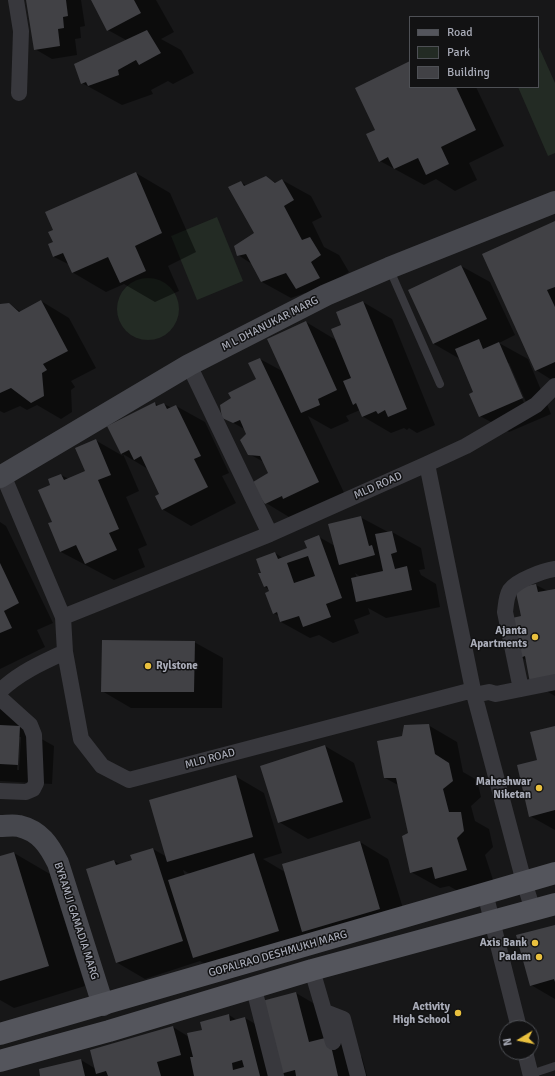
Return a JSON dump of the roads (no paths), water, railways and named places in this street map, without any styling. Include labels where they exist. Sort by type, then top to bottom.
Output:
[{"type":"main road","name":"GOPALRAO DESHMUKH MARG","points":[[0,1034],[555,873]]},
{"type":"main road","points":[[0,1061],[109,1031],[312,970],[555,904]]},
{"type":"street","points":[[16,0],[20,30],[20,93]]},
{"type":"street","name":"M L DHANUKAR MARG","points":[[2,476],[189,365],[326,295],[389,268],[555,202]]},
{"type":"street","points":[[189,365],[270,534]]},
{"type":"street","name":"MLD ROAD","points":[[63,617],[270,534],[466,446],[536,405],[555,386]]},
{"type":"street","points":[[427,464],[474,695],[524,882],[533,910]]},
{"type":"street","name":"MLD ROAD","points":[[2,476],[63,617],[65,652],[81,739],[102,766],[128,780],[474,695],[488,692],[496,694],[555,682]]},
{"type":"street","points":[[521,689],[506,612],[506,602],[510,591],[514,586],[542,572],[555,569]]},
{"type":"street","points":[[0,691],[29,668],[65,652]]},
{"type":"street","points":[[0,698],[30,725],[34,734],[36,782],[33,789],[26,792],[0,791]]},
{"type":"street","name":"BYRAMJI GAMADIA MARG","points":[[0,826],[18,826],[36,833],[49,844],[58,863],[102,1005]]},
{"type":"street","points":[[485,893],[517,1020]]},
{"type":"street","points":[[312,970],[333,1042]]},
{"type":"street","points":[[254,988],[276,1076]]},
{"type":"street","points":[[325,1012],[343,1019],[358,1076]]},
{"type":"street","points":[[528,1060],[531,1075]]},
{"type":"lane","points":[[389,268],[440,384]]},
{"type":"lane","points":[[531,1075],[555,1066]]},
{"type":"place","name":"Ajanta Apartments","points":[[535,637]]},
{"type":"place","name":"Rylstone","points":[[148,666]]},
{"type":"place","name":"Maheshwar Niketan","points":[[539,788]]},
{"type":"place","name":"Axis Bank","points":[[535,943]]},
{"type":"place","name":"Padam","points":[[539,957]]},
{"type":"place","name":"Activity High School","points":[[458,1013]]}]
